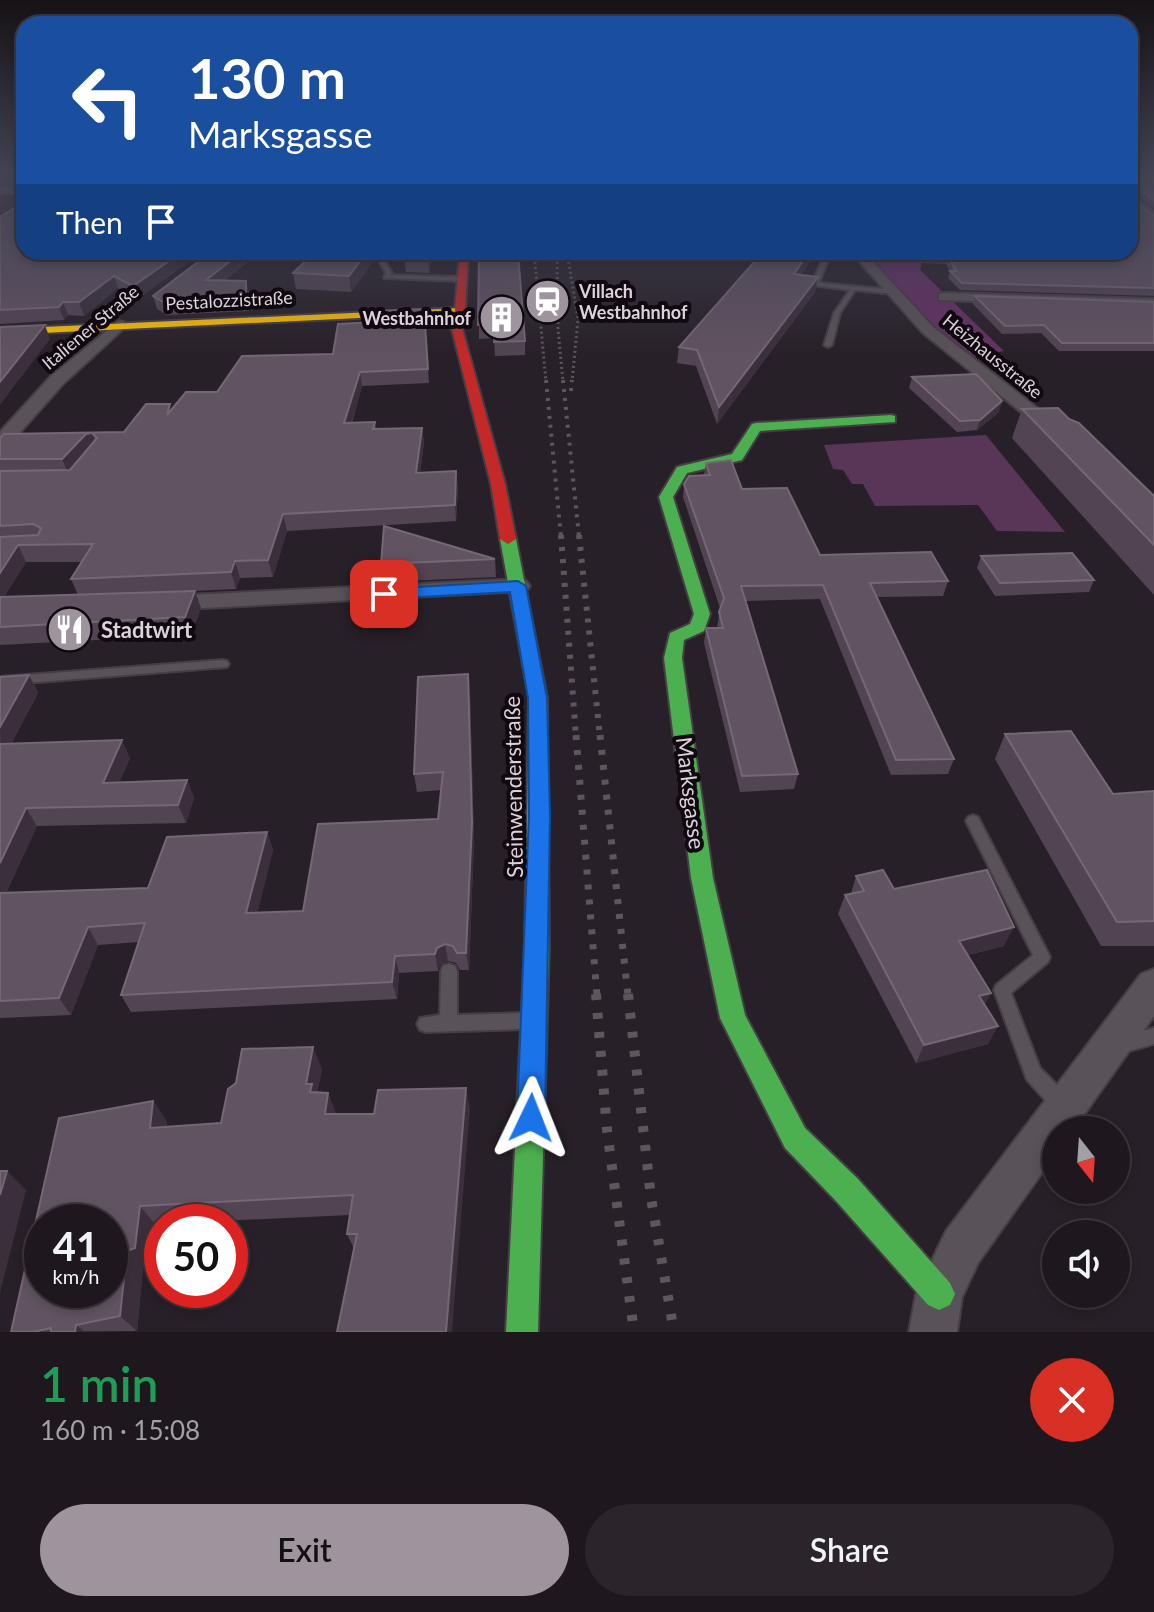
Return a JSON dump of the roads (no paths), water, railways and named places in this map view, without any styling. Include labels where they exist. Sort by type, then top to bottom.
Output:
[{"type":"main road","name":"Steinwenderstraße","points":[[463,260],[460,311],[455,321],[458,339],[498,484],[538,698],[539,814],[534,1021],[522,1332]]},
{"type":"main road","name":"Italiener Straße","points":[[119,325],[145,306]]},
{"type":"main road","name":"Pestalozzistraße","points":[[0,332],[460,311]]},
{"type":"main road","name":"Marksgasse","points":[[891,419],[756,427],[737,457],[682,470],[666,497],[702,614],[698,627],[676,637],[673,658],[702,878],[733,1018],[795,1138],[847,1190],[936,1313]]},
{"type":"street","name":"Heizhausstraße","points":[[865,260],[928,330],[1067,440]]},
{"type":"street","points":[[944,297],[1154,303]]},
{"type":"street","name":"Italiener Straße","points":[[0,443],[57,380],[119,325]]},
{"type":"street","points":[[149,603],[518,586]]},
{"type":"street","points":[[936,1313],[962,1247],[1154,986]]},
{"type":"lane","points":[[385,260],[383,263],[389,273],[386,277],[461,279]]},
{"type":"lane","points":[[825,260],[815,285],[852,291],[895,292]]},
{"type":"lane","points":[[948,260],[976,261]]},
{"type":"lane","points":[[828,345],[837,313],[852,291]]},
{"type":"lane","points":[[0,681],[223,664]]},
{"type":"lane","points":[[973,821],[1042,957],[1002,990],[1033,1074],[1065,1107]]},
{"type":"lane","points":[[448,1023],[449,971]]},
{"type":"lane","points":[[426,1024],[534,1021]]},
{"type":"lane","points":[[1107,1047],[1154,1036]]},
{"type":"railway","points":[[535,260],[546,382]]},
{"type":"railway","points":[[557,260],[558,329],[563,382]]},
{"type":"railway","points":[[568,260],[578,319],[572,382]]},
{"type":"railway","points":[[546,380],[561,537]]},
{"type":"railway","points":[[563,380],[579,537]]},
{"type":"railway","points":[[571,391],[572,380]]},
{"type":"railway","points":[[561,535],[576,737]]},
{"type":"railway","points":[[579,535],[600,737]]},
{"type":"railway","points":[[576,735],[597,996]]},
{"type":"railway","points":[[600,735],[628,996]]},
{"type":"railway","points":[[596,994],[607,1130],[634,1332]]},
{"type":"railway","points":[[628,994],[651,1198],[674,1332]]},
{"type":"place","name":"Villach Westbahnhof","points":[[548,301]]},
{"type":"place","name":"Westbahnhof","points":[[502,318]]},
{"type":"place","name":"Stadtwirt","points":[[70,629]]}]
